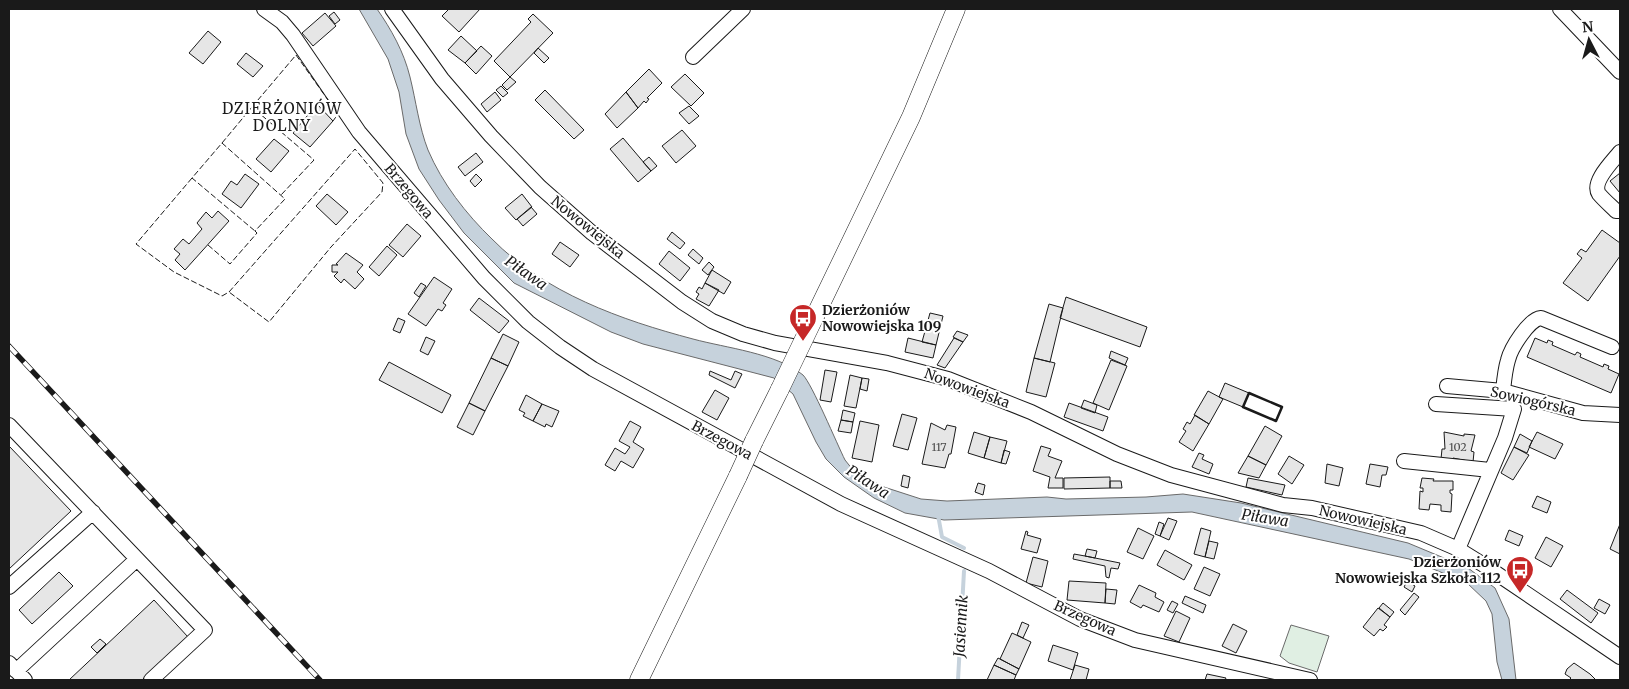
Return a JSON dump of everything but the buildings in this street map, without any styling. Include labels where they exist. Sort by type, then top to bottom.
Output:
[{"type":"main road","points":[[639,680],[915,109],[956,9]]},
{"type":"street","name":"Brzegowa","points":[[264,9],[282,22],[293,35],[360,132],[484,278],[528,322],[560,347],[593,369],[841,504],[989,571],[1080,619],[1135,640],[1310,680]]},
{"type":"street","name":"Nowowiejska","points":[[392,9],[442,79],[491,136],[540,187],[592,232],[682,302],[719,324],[775,343],[887,363],[948,379],[1031,412],[1117,454],[1171,475],[1283,505],[1312,508],[1421,533],[1458,549],[1532,595],[1620,657]]},
{"type":"street","points":[[693,58],[743,9]]},
{"type":"street","points":[[1560,9],[1620,72]]},
{"type":"street","points":[[1620,152],[1598,181],[1597,187],[1598,192],[1616,212],[1620,211]]},
{"type":"street","points":[[1503,391],[1508,358],[1530,322],[1536,318],[1541,318],[1612,347]]},
{"type":"street","name":"Sowiogórska","points":[[1447,386],[1503,391],[1584,413],[1620,415]]},
{"type":"street","points":[[1458,549],[1505,438],[1518,394]]},
{"type":"street","points":[[1436,404],[1514,409]]},
{"type":"street","points":[[9,425],[206,630],[151,680]]},
{"type":"street","points":[[1404,461],[1490,470]]},
{"type":"street","points":[[9,587],[93,512]]},
{"type":"street","points":[[17,671],[138,559]]},
{"type":"green space","points":[[1291,625],[1329,636],[1317,672],[1289,663],[1280,656]]},
{"type":"water","name":"Piława","points":[[359,9],[377,9],[392,33],[401,50],[407,68],[428,150],[440,174],[456,198],[492,239],[536,275],[585,302],[639,323],[693,339],[765,356],[779,361],[803,375],[845,460],[853,470],[884,487],[921,499],[947,501],[1047,497],[1066,499],[1183,494],[1241,503],[1408,543],[1468,568],[1495,588],[1509,619],[1516,680],[1502,680],[1497,662],[1492,614],[1486,601],[1467,583],[1409,559],[1192,512],[944,520],[905,513],[874,498],[844,477],[826,459],[793,394],[774,378],[643,344],[611,332],[514,283],[464,233],[419,169],[406,134],[399,92],[388,59]]},
{"type":"waterway","name":"Jasiennik","points":[[938,515],[942,537],[964,548]]},
{"type":"waterway","name":"Jasiennik","points":[[958,680],[964,571]]},
{"type":"railway","points":[[9,346],[320,680]]},
{"type":"fence","points":[[252,107],[296,55],[338,114],[333,121]]},
{"type":"fence","points":[[222,143],[252,107],[314,160],[281,195]]},
{"type":"fence","points":[[208,245],[230,264],[257,233],[255,231],[285,199],[222,143],[192,178],[255,231]]},
{"type":"fence","points":[[192,178],[136,244],[174,272],[222,296],[229,292],[355,149],[383,183],[382,192],[331,247],[269,322],[229,292]]},
{"type":"wall","points":[[1249,393],[1282,407],[1276,421],[1243,407],[1249,393]]},
{"type":"place","name":"Dzierżoniów Nowowiejska 109","points":[[803,342]]},
{"type":"place","name":"Dzierżoniów Nowowiejska Szkoła 112","points":[[1520,594]]},
{"type":"district","name":"DZIERŻONIÓW DOLNY","points":[[282,118]]}]
